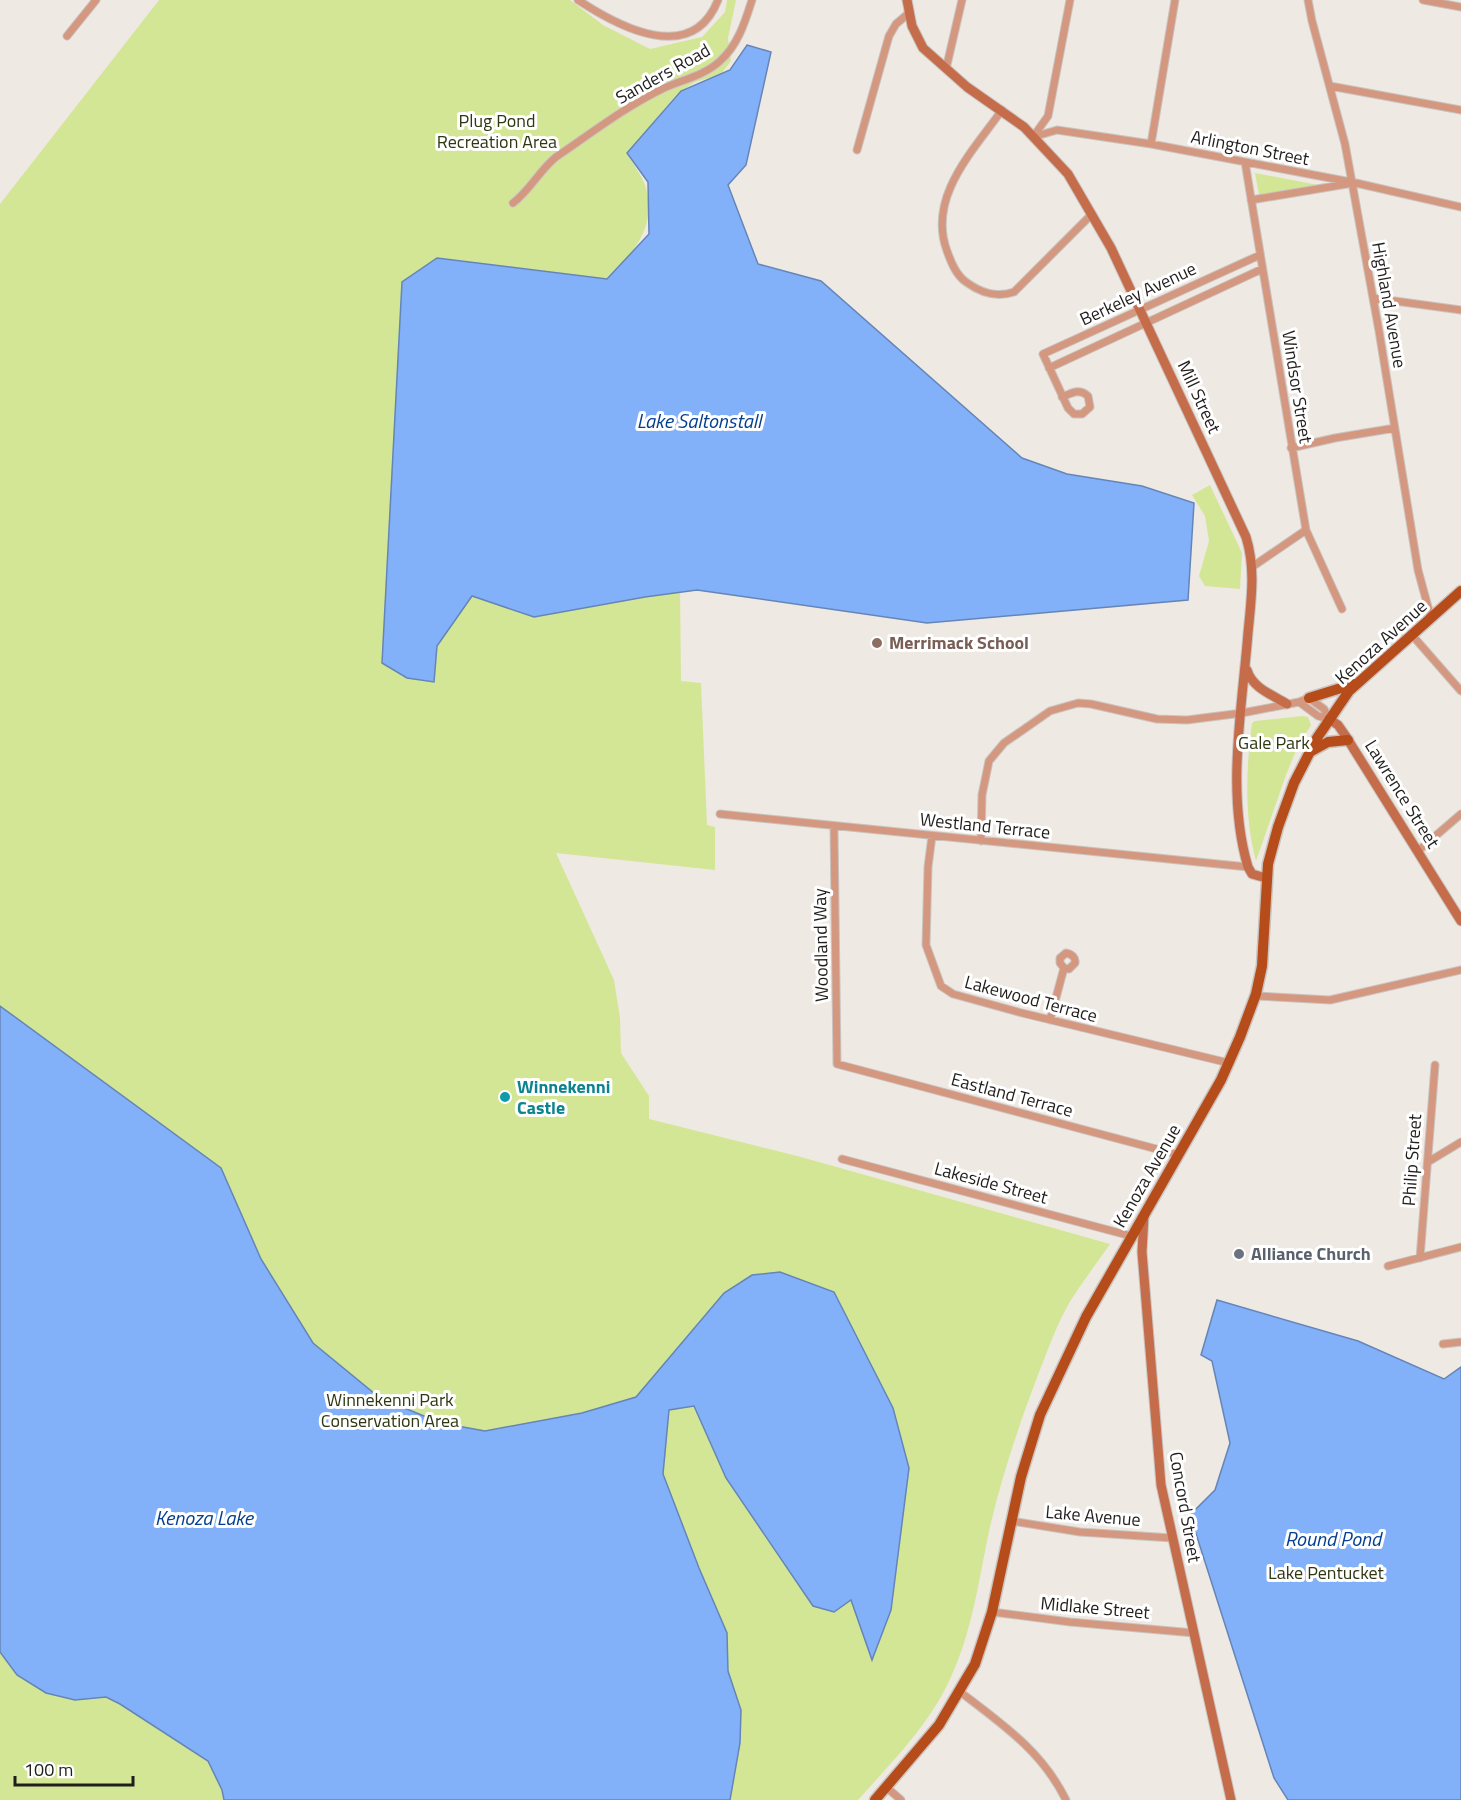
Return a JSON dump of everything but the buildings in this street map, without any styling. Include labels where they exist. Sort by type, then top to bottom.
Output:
[{"type":"main road","name":"Mill Street","points":[[907,0],[912,26],[923,48],[967,87],[1002,110],[1033,137],[1068,174],[1111,248],[1243,530],[1250,550],[1252,591],[1237,806],[1240,838],[1248,867]]},
{"type":"main road","name":"Kenoza Avenue","points":[[875,1800],[939,1725],[975,1664],[993,1612],[1021,1477],[1040,1415],[1086,1317],[1179,1155],[1228,1063],[1256,996],[1262,966],[1266,878],[1270,855],[1287,802],[1310,752],[1329,718],[1349,691],[1461,591]]},
{"type":"main road","points":[[1245,667],[1248,676],[1257,686],[1287,704]]},
{"type":"main road","points":[[1304,700],[1357,683]]},
{"type":"main road","name":"Lawrence Street","points":[[1329,718],[1338,725],[1348,740],[1461,921]]},
{"type":"main road","points":[[1310,752],[1328,742],[1348,740]]},
{"type":"main road","points":[[1248,867],[1252,874],[1266,878]]},
{"type":"main road","name":"Concord Street","points":[[1144,1214],[1142,1252],[1161,1485],[1232,1800]]},
{"type":"street","points":[[68,36],[96,0]]},
{"type":"street","points":[[578,0],[633,29],[648,34],[673,37],[687,32],[706,19],[714,10],[718,0]]},
{"type":"street","name":"Sanders Road","points":[[513,204],[525,194],[545,166],[566,151],[661,90],[704,72],[720,62],[731,49],[743,28],[752,0]]},
{"type":"street","points":[[945,69],[962,0]]},
{"type":"street","points":[[1033,137],[1048,116],[1070,0]]},
{"type":"street","points":[[1151,144],[1175,0]]},
{"type":"street","name":"Highland Avenue","points":[[1308,0],[1353,183],[1418,570],[1431,618]]},
{"type":"street","points":[[1423,0],[1461,7]]},
{"type":"street","points":[[857,150],[889,36],[896,24],[909,13]]},
{"type":"street","points":[[1330,86],[1461,110]]},
{"type":"street","points":[[1002,110],[963,164],[950,186],[944,208],[942,229],[944,244],[951,262],[962,279],[975,288],[991,294],[1002,296],[1014,291],[1092,214]]},
{"type":"street","name":"Arlington Street","points":[[1033,137],[1057,129],[1151,144],[1353,183],[1461,207]]},
{"type":"street","name":"Windsor Street","points":[[1245,162],[1306,530],[1342,609]]},
{"type":"street","points":[[1251,201],[1353,183]]},
{"type":"street","name":"Berkeley Avenue","points":[[1062,397],[1043,354],[1260,255]]},
{"type":"street","name":"Berkeley Avenue","points":[[1049,368],[1262,269]]},
{"type":"street","points":[[1373,298],[1461,310]]},
{"type":"street","points":[[1291,448],[1395,428]]},
{"type":"street","points":[[1252,567],[1306,530]]},
{"type":"street","points":[[1412,635],[1461,691]]},
{"type":"street","points":[[981,841],[982,795],[988,761],[1004,743],[1050,711],[1078,703],[1091,704],[1171,721],[1242,713],[1304,700],[1324,709],[1329,718]]},
{"type":"street","name":"Westland Terrace","points":[[720,814],[1248,867]]},
{"type":"street","points":[[1418,851],[1461,814]]},
{"type":"street","name":"Woodland Way","points":[[834,827],[837,1064]]},
{"type":"street","name":"Lakewood Terrace","points":[[932,836],[926,945],[941,986],[953,994],[1228,1063]]},
{"type":"street","points":[[1050,1020],[1064,968]]},
{"type":"street","points":[[1256,996],[1330,1000],[1461,970]]},
{"type":"street","name":"Eastland Terrace","points":[[837,1064],[1179,1155]]},
{"type":"street","name":"Philip Street","points":[[1420,1258],[1435,1065]]},
{"type":"street","points":[[1428,1162],[1461,1142]]},
{"type":"street","name":"Lakeside Street","points":[[842,1159],[1131,1236]]},
{"type":"street","points":[[1388,1266],[1461,1247]]},
{"type":"street","points":[[1443,1344],[1461,1342]]},
{"type":"street","name":"Lake Avenue","points":[[1011,1521],[1080,1532],[1173,1538]]},
{"type":"street","name":"Midlake Street","points":[[993,1612],[1070,1622],[1194,1633]]},
{"type":"street","points":[[959,1691],[1029,1747],[1055,1777],[1066,1800]]},
{"type":"street","points":[[886,1787],[901,1800]]},
{"type":"green space","name":"Winnekenni Park Conservation Area","points":[[159,0],[570,0],[603,25],[650,49],[702,37],[725,12],[727,0],[736,0],[728,38],[731,61],[720,75],[695,82],[677,94],[627,153],[645,185],[648,200],[646,226],[626,259],[607,279],[441,258],[429,264],[433,640],[472,586],[680,585],[681,681],[701,683],[707,825],[715,827],[715,870],[556,853],[614,980],[620,1018],[621,1053],[649,1096],[649,1119],[801,1157],[1110,1244],[1066,1309],[1031,1394],[1000,1488],[970,1622],[951,1677],[921,1727],[858,1800],[0,1800],[0,204]]},
{"type":"green space","points":[[1255,173],[1318,185],[1259,195]]},
{"type":"green space","points":[[1210,485],[1242,553],[1240,589],[1205,586],[1199,576],[1209,541],[1205,516],[1192,495]]},
{"type":"green space","name":"Gale Park","points":[[1308,717],[1311,725],[1297,748],[1286,775],[1256,861],[1249,827],[1247,792],[1252,723]]},
{"type":"water","name":"Lake Saltonstall","points":[[747,45],[771,52],[746,165],[728,185],[758,264],[821,281],[1022,458],[1067,474],[1142,486],[1194,503],[1188,600],[927,623],[697,590],[534,617],[472,596],[437,646],[434,682],[407,678],[382,663],[402,282],[437,258],[607,279],[649,234],[648,182],[627,153],[681,91],[730,70]]},
{"type":"water","name":"Kenoza Lake","points":[[0,1006],[221,1168],[261,1259],[313,1343],[380,1398],[441,1423],[485,1431],[582,1413],[636,1397],[724,1293],[752,1275],[780,1272],[834,1292],[893,1408],[909,1468],[891,1610],[872,1660],[851,1600],[834,1612],[813,1606],[726,1478],[694,1406],[669,1410],[663,1474],[727,1633],[728,1671],[741,1710],[740,1743],[730,1800],[224,1800],[222,1790],[208,1761],[120,1704],[106,1697],[75,1700],[46,1693],[17,1675],[0,1652]]},
{"type":"water","name":"Round Pond","points":[[1217,1300],[1358,1341],[1444,1379],[1461,1367],[1461,1800],[1288,1800],[1274,1778],[1190,1515],[1215,1490],[1230,1443],[1212,1361],[1201,1355]]},
{"type":"place","name":"Merrimack School","points":[[877,643]]},
{"type":"place","name":"Winnekenni Castle","points":[[505,1097]]},
{"type":"place","name":"Alliance Church","points":[[1239,1254]]},
{"type":"park label","name":"Plug Pond Recreation Area","points":[[497,131]]},
{"type":"park label","name":"Lake Pentucket","points":[[1326,1573]]}]
